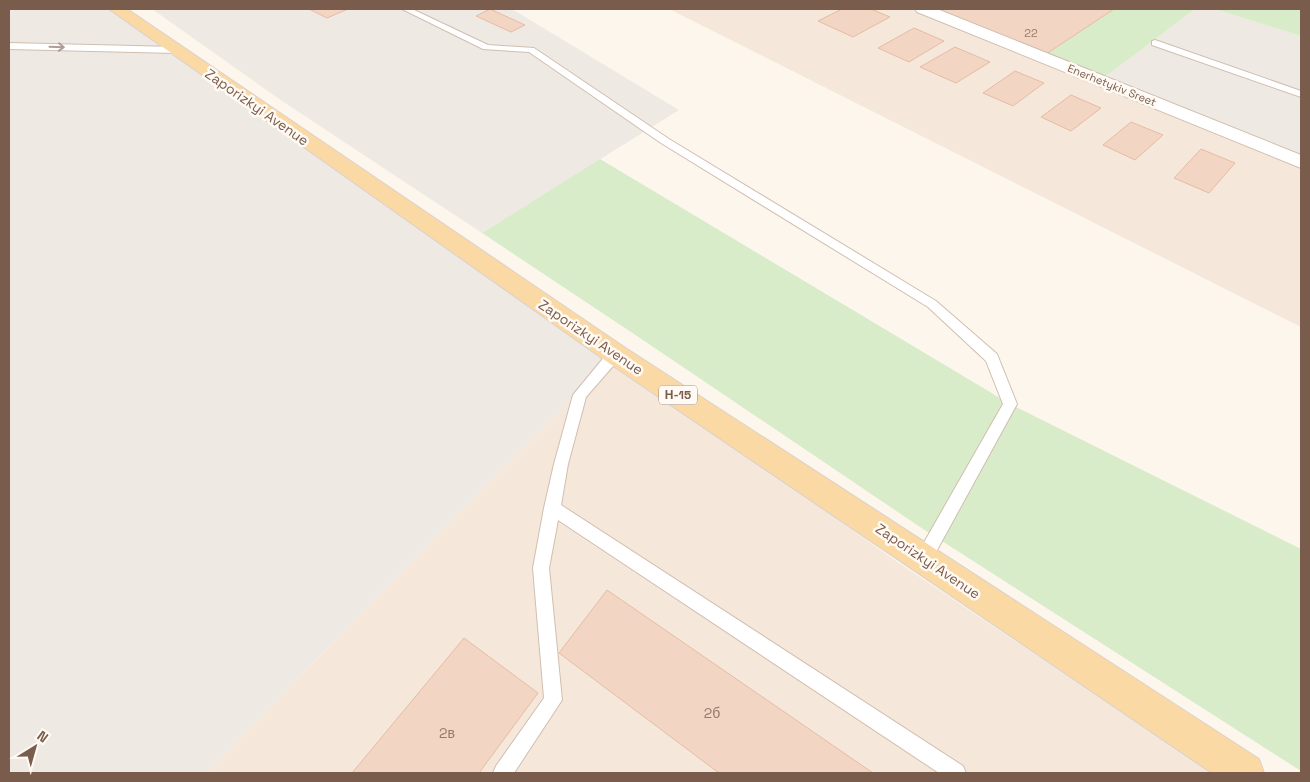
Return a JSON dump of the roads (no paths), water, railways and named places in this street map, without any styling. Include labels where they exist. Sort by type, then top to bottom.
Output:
[{"type":"main road","name":"Zaporizkyi Avenue","points":[[117,9],[615,354],[1245,773]]},
{"type":"street","name":"Enerhetykiv Sreet","points":[[924,9],[1301,162]]},
{"type":"lane","points":[[406,9],[486,47],[531,50],[665,141],[932,304],[992,358],[1010,404],[924,558]]},
{"type":"lane","points":[[1155,42],[1301,94]]},
{"type":"lane","points":[[9,46],[176,50]]},
{"type":"lane","points":[[503,773],[553,700],[541,568],[561,464],[580,395],[615,354]]},
{"type":"lane","points":[[552,508],[956,773]]}]
